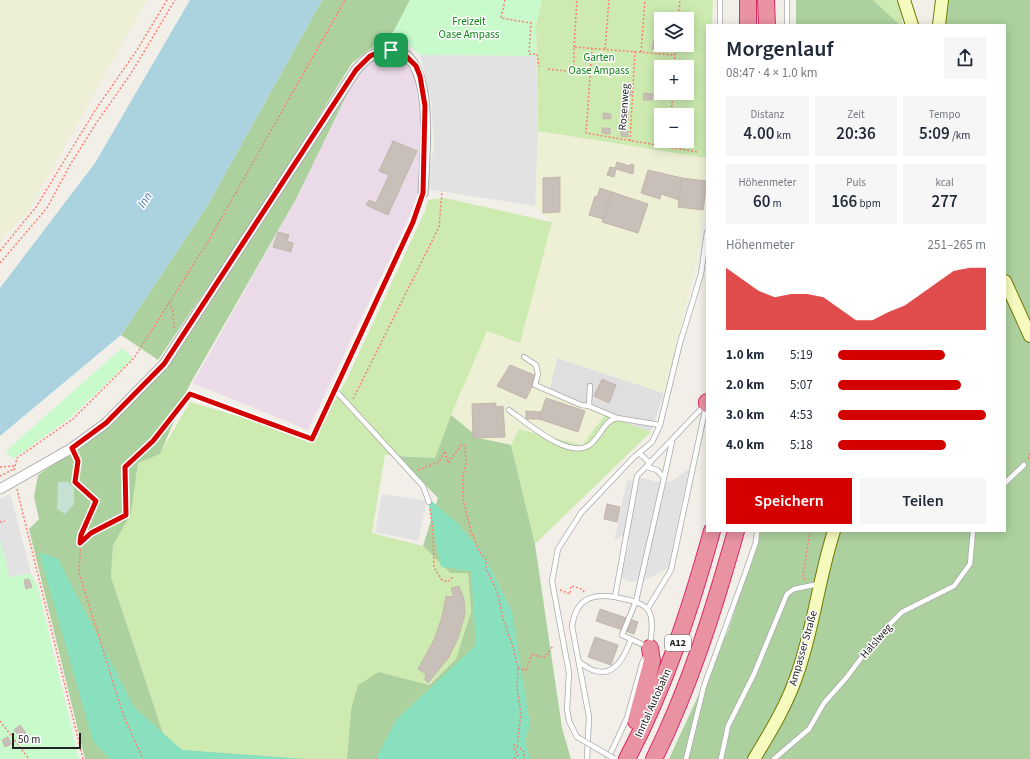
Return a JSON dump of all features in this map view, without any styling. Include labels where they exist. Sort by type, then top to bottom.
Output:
[{"type":"highway","points":[[748,0],[748,24]]},
{"type":"highway","points":[[766,0],[767,24]]},
{"type":"highway","name":"Inntal Autobahn","points":[[629,754],[662,684],[679,642],[693,601],[712,532]]},
{"type":"highway","name":"Inntal Autobahn","points":[[654,759],[685,690],[713,610],[736,532]]},
{"type":"highway","points":[[629,754],[634,727],[652,661],[650,648]]},
{"type":"main road","points":[[904,0],[912,24]]},
{"type":"main road","points":[[940,24],[942,0]]},
{"type":"main road","points":[[1006,283],[1030,336]]},
{"type":"main road","name":"Ampasser Straße","points":[[754,759],[779,716],[798,672],[814,585],[834,532]]},
{"type":"street","points":[[0,489],[72,448],[106,423],[164,364],[356,70],[370,56],[384,50],[397,50],[404,54],[416,66],[420,76],[425,106],[423,193]]},
{"type":"lane","points":[[720,0],[720,24]]},
{"type":"lane","points":[[787,0],[787,24]]},
{"type":"lane","points":[[312,439],[413,222],[423,193]]},
{"type":"lane","points":[[615,759],[578,737],[569,721],[567,709],[569,673],[552,581],[558,549],[571,526],[581,513],[639,453],[652,442],[660,425],[680,343],[701,274],[706,239]]},
{"type":"lane","points":[[524,357],[536,365],[538,374],[535,385],[581,405],[589,406],[617,418],[660,425]]},
{"type":"lane","points":[[589,406],[590,386]]},
{"type":"lane","points":[[335,390],[423,486],[429,502]]},
{"type":"lane","points":[[615,597],[637,476],[706,404]]},
{"type":"lane","points":[[648,608],[671,570],[706,408]]},
{"type":"lane","points":[[509,410],[549,439],[563,446],[578,449],[592,444],[612,419],[617,418]]},
{"type":"lane","points":[[650,648],[622,635],[636,601],[672,440]]},
{"type":"lane","points":[[639,453],[649,465],[657,470],[664,478]]},
{"type":"lane","points":[[1006,482],[1024,465]]},
{"type":"lane","points":[[686,759],[704,686],[756,542],[757,532]]},
{"type":"lane","name":"Halslweg","points":[[774,759],[809,729],[824,703],[847,677],[876,638],[902,612],[954,586],[970,564],[973,532]]},
{"type":"lane","points":[[723,758],[728,726],[754,674],[787,594],[794,589],[814,585]]},
{"type":"lane","points":[[587,759],[589,717],[572,626],[575,611],[580,604],[589,598],[604,595],[636,601],[648,608],[653,619],[650,648],[642,664],[627,718],[608,759]]},
{"type":"lane","points":[[579,662],[596,672],[610,670],[619,664],[631,639]]},
{"type":"path","points":[[0,250],[36,207],[96,109],[137,50],[167,0]]},
{"type":"path","points":[[0,263],[47,208],[74,159],[97,122],[130,75],[175,0]]},
{"type":"path","points":[[0,467],[14,466],[17,458],[73,419],[134,358],[208,240],[345,0]]},
{"type":"path","points":[[505,0],[501,18],[531,23],[529,54],[537,54],[539,67]]},
{"type":"path","points":[[548,69],[574,72],[577,0]]},
{"type":"path","points":[[605,49],[609,0]]},
{"type":"path","points":[[641,52],[645,0]]},
{"type":"path","points":[[679,12],[680,0]]},
{"type":"path","points":[[574,47],[675,55]]},
{"type":"path","points":[[592,48],[586,134],[654,145]]},
{"type":"path","name":"Rosenweg","points":[[630,141],[635,51]]},
{"type":"path","points":[[675,52],[675,60]]},
{"type":"path","points":[[669,148],[697,152]]},
{"type":"path","points":[[350,406],[439,227],[442,192]]},
{"type":"path","points":[[169,303],[173,310],[176,346]]},
{"type":"path","points":[[80,543],[91,533],[126,515],[125,467],[153,441],[190,394],[312,439]]},
{"type":"path","points":[[410,473],[439,462],[445,451],[448,463],[461,445],[466,445],[466,464],[463,475],[463,499],[478,551],[486,560],[486,568],[498,594],[503,619],[513,646],[518,668],[517,688],[520,714],[517,745],[514,745],[513,747],[518,755],[514,759]]},
{"type":"path","points":[[72,448],[78,461],[75,482],[96,501],[81,535],[79,573],[124,717],[143,759]]},
{"type":"path","points":[[0,476],[14,469]]},
{"type":"path","points":[[15,481],[83,759]]},
{"type":"path","points":[[429,502],[433,531],[434,567],[440,579],[447,582],[453,577]]},
{"type":"path","points":[[0,522],[5,521]]},
{"type":"path","points":[[810,532],[803,576],[814,585]]},
{"type":"path","points":[[553,586],[570,594],[572,586],[582,589],[589,598]]},
{"type":"path","points":[[518,668],[526,670],[532,655],[545,657],[553,646]]},
{"type":"path","points":[[0,721],[29,759]]},
{"type":"path","points":[[517,745],[523,750],[524,759]]},
{"type":"shaded area","name":"Freizeit Oase Ampass","points":[[420,55],[536,56],[538,131],[535,206],[426,189],[434,147],[431,101]]},
{"type":"shaded area","points":[[393,57],[406,63],[414,77],[422,125],[421,183],[408,220],[308,430],[193,383],[296,199],[352,84],[365,66],[375,61]]},
{"type":"shaded area","points":[[557,358],[664,393],[651,432],[605,415],[549,391]]},
{"type":"shaded area","points":[[689,469],[668,568],[650,578],[630,582],[621,577],[630,539],[622,536],[614,541],[627,480],[643,478],[657,482],[670,482]]},
{"type":"shaded area","points":[[10,494],[31,573],[10,577],[0,540],[0,499]]},
{"type":"shaded area","points":[[382,494],[427,501],[418,541],[375,532]]},
{"type":"green space","points":[[0,0],[147,0],[27,213],[0,241]]},
{"type":"green space","points":[[322,0],[410,0],[394,31],[352,63],[265,203],[158,360],[121,335],[206,208]]},
{"type":"green space","name":"Freizeit Oase Ampass","points":[[410,0],[542,0],[536,24],[536,56],[420,55],[394,31]]},
{"type":"green space","name":"Garten Oase Ampass","points":[[542,0],[713,0],[712,24],[706,24],[706,158],[538,131],[536,24]]},
{"type":"green space","points":[[796,0],[873,0],[899,24],[796,24]]},
{"type":"green space","points":[[873,0],[898,0],[903,24],[899,24]]},
{"type":"green space","points":[[946,0],[1030,0],[1030,759],[669,759],[728,631],[761,532],[1006,532],[1006,24],[939,24]]},
{"type":"green space","points":[[352,84],[296,199],[189,386],[160,454],[138,463],[131,514],[113,545],[111,577],[163,733],[182,750],[305,759],[85,759],[29,529],[39,519],[34,497],[38,475],[109,426],[167,366]]},
{"type":"green space","points":[[538,131],[706,158],[706,195],[696,265],[664,393],[557,358],[549,391],[605,415],[582,445],[519,429],[511,445],[479,438],[451,415],[487,330],[519,342],[552,222],[535,206]]},
{"type":"green space","points":[[445,198],[552,222],[520,343],[487,331],[451,415],[435,458],[385,455],[372,533],[423,546],[450,573],[468,573],[471,612],[456,659],[428,685],[379,672],[351,710],[347,759],[305,759],[182,750],[163,733],[111,577],[113,545],[131,514],[138,463],[160,453],[190,402],[312,438],[346,381],[425,211],[428,200]]},
{"type":"green space","points":[[122,348],[133,358],[71,417],[13,459],[6,451]]},
{"type":"green space","points":[[451,415],[479,438],[511,445],[535,544],[562,728],[571,759],[347,759],[351,710],[358,685],[379,672],[429,685],[456,659],[471,612],[468,573],[450,573],[423,546],[438,498],[397,456],[435,458]]},
{"type":"green space","points":[[605,415],[651,432],[535,544],[511,445],[519,429],[582,445]]},
{"type":"green space","points":[[58,482],[68,482],[74,488],[74,504],[65,514],[57,509]]},
{"type":"green space","points":[[427,497],[457,523],[483,553],[512,612],[530,725],[525,741],[530,759],[376,759],[396,720],[476,645],[471,571],[441,567]]},
{"type":"green space","points":[[0,540],[10,577],[31,573],[38,588],[79,759],[0,759]]},
{"type":"green space","points":[[39,552],[58,559],[134,707],[182,750],[305,759],[110,759],[93,741]]},
{"type":"water","name":"Inn","points":[[190,0],[322,0],[206,208],[121,335],[0,436],[0,288],[95,163]]},
{"type":"building","points":[[624,88],[631,89],[631,96],[623,95]]},
{"type":"building","points":[[644,93],[653,94],[652,100],[643,100]]},
{"type":"building","points":[[603,113],[611,114],[611,119],[603,119]]},
{"type":"building","points":[[623,113],[629,113],[628,120],[622,120]]},
{"type":"building","points":[[602,128],[610,128],[610,134],[602,133]]},
{"type":"building","points":[[621,130],[628,131],[628,137],[621,136]]},
{"type":"building","points":[[393,141],[417,151],[388,215],[366,205],[369,200],[376,203],[389,175],[379,171]]},
{"type":"building","points":[[617,162],[630,166],[631,164],[634,165],[633,174],[616,169],[614,177],[607,175],[610,167],[615,168]]},
{"type":"building","points":[[648,170],[682,178],[679,200],[661,194],[660,199],[641,193]]},
{"type":"building","points":[[560,177],[560,212],[543,213],[543,178]]},
{"type":"building","points":[[682,178],[706,181],[703,210],[678,207]]},
{"type":"building","points":[[600,188],[612,192],[603,219],[589,215],[595,196],[597,197]]},
{"type":"building","points":[[612,192],[648,204],[638,233],[602,222]]},
{"type":"building","points":[[278,232],[289,235],[287,241],[293,243],[291,252],[273,247]]},
{"type":"building","points":[[510,365],[537,376],[526,399],[497,386]]},
{"type":"building","points":[[602,379],[616,385],[609,403],[594,396]]},
{"type":"building","points":[[546,398],[585,411],[578,432],[539,419]]},
{"type":"building","points":[[496,403],[496,407],[503,406],[505,437],[473,438],[472,404]]},
{"type":"building","points":[[526,411],[541,412],[539,419],[526,419]]},
{"type":"building","points":[[607,504],[620,507],[617,522],[604,519]]},
{"type":"building","points":[[29,579],[32,587],[26,589],[24,580]]},
{"type":"building","points":[[459,586],[464,599],[465,614],[458,638],[449,657],[428,683],[425,680],[426,674],[418,669],[434,640],[442,617],[446,596],[454,597],[451,588]]},
{"type":"building","points":[[600,609],[638,622],[634,634],[596,621]]},
{"type":"building","points":[[595,637],[618,645],[611,665],[588,657]]},
{"type":"building","points":[[20,725],[26,733],[20,737],[14,730]]},
{"type":"building","points":[[8,737],[11,744],[5,747],[2,740]]},
{"type":"route","points":[[384,50],[391,50],[397,50],[411,59],[420,76],[425,106],[423,193],[413,222],[312,439],[190,394],[153,441],[125,467],[126,515],[91,533],[80,543],[81,535],[96,501],[75,482],[78,461],[72,448],[106,423],[164,364],[356,70],[370,56],[384,50]]}]
